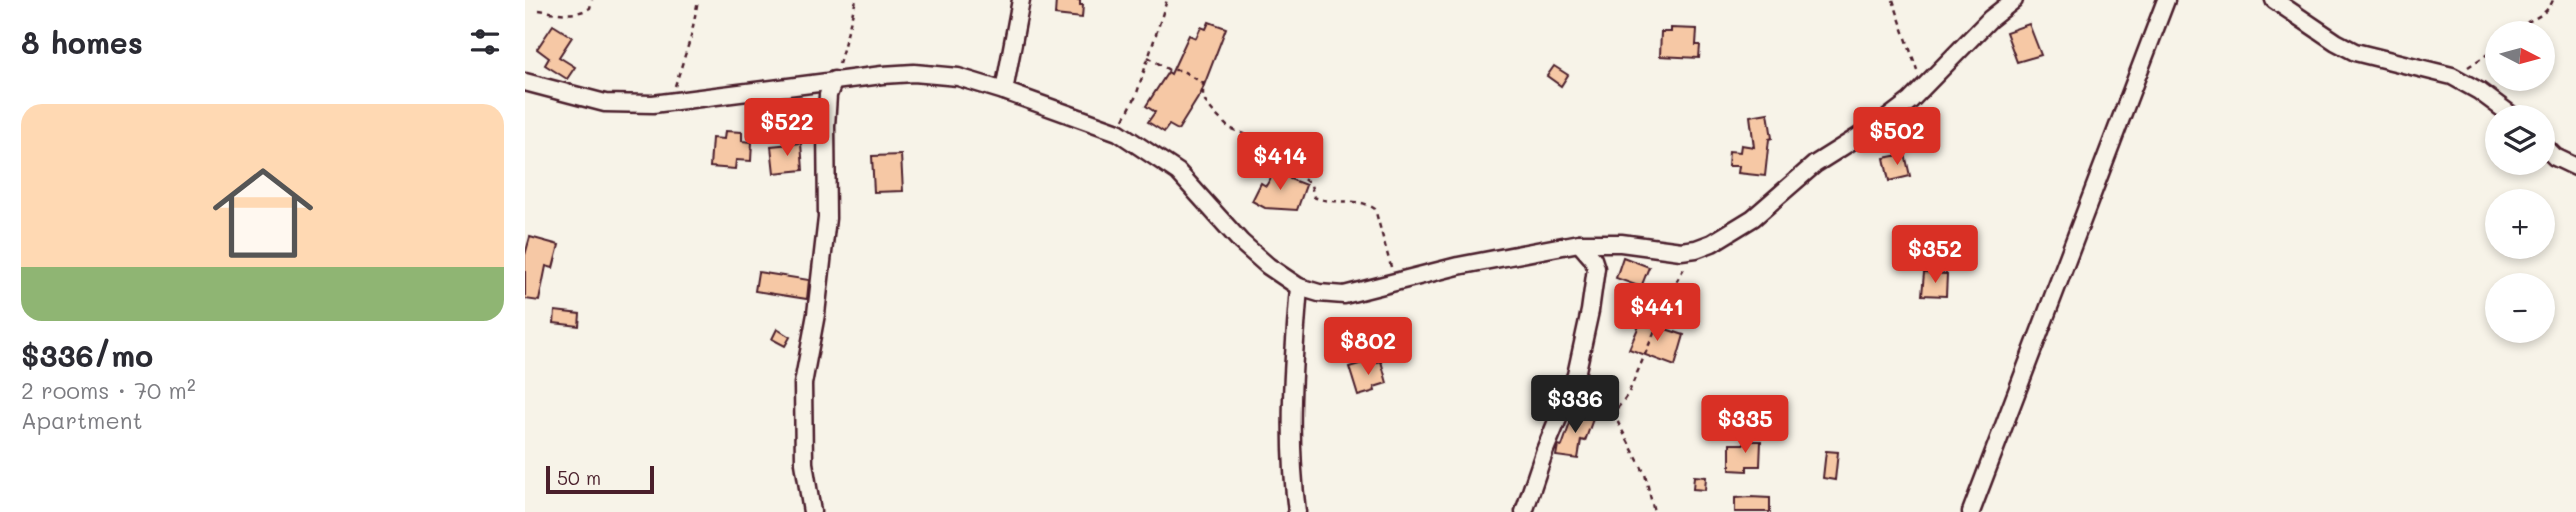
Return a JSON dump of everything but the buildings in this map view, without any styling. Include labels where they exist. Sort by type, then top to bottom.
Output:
[{"type":"street","points":[[1004,91],[1021,0]]},
{"type":"street","points":[[525,82],[605,103],[653,104],[799,87],[834,80],[914,73],[941,74],[1004,91],[1118,132],[1178,172],[1241,242],[1268,266],[1299,287],[1319,293],[1344,295],[1458,266],[1579,243],[1621,243],[1671,250],[1696,249],[1726,236],[1753,218],[1815,164],[1910,102],[1990,19],[2014,0]]},
{"type":"street","points":[[1971,512],[2166,0]]},
{"type":"street","points":[[2274,0],[2355,52],[2452,76],[2498,105]]},
{"type":"street","points":[[812,512],[804,463],[803,384],[816,314],[827,218],[828,95],[834,80]]},
{"type":"street","points":[[2555,157],[2575,169]]},
{"type":"street","points":[[1524,512],[1545,450],[1576,375],[1595,277],[1593,259],[1579,243]]},
{"type":"street","points":[[1297,512],[1291,393],[1299,287]]},
{"type":"path","points":[[539,10],[565,14],[581,13],[590,8],[592,0]]},
{"type":"path","points":[[668,101],[679,76],[698,0]]},
{"type":"path","points":[[834,80],[856,0]]},
{"type":"path","points":[[1118,132],[1136,96],[1167,0]]},
{"type":"path","points":[[1893,0],[1912,59],[1924,86]]},
{"type":"path","points":[[2529,21],[2545,14],[2553,0]]},
{"type":"path","points":[[1147,57],[1169,70],[1181,70],[1203,83],[1203,99],[1215,114],[1238,133],[1267,142],[1284,163],[1311,185],[1314,197],[1334,202],[1361,202],[1375,209],[1395,283]]},
{"type":"path","points":[[2452,76],[2485,57]]},
{"type":"path","points":[[1568,396],[1603,415],[1613,413],[1629,392],[1673,288],[1696,249]]},
{"type":"path","points":[[1613,413],[1645,474],[1654,512]]}]
